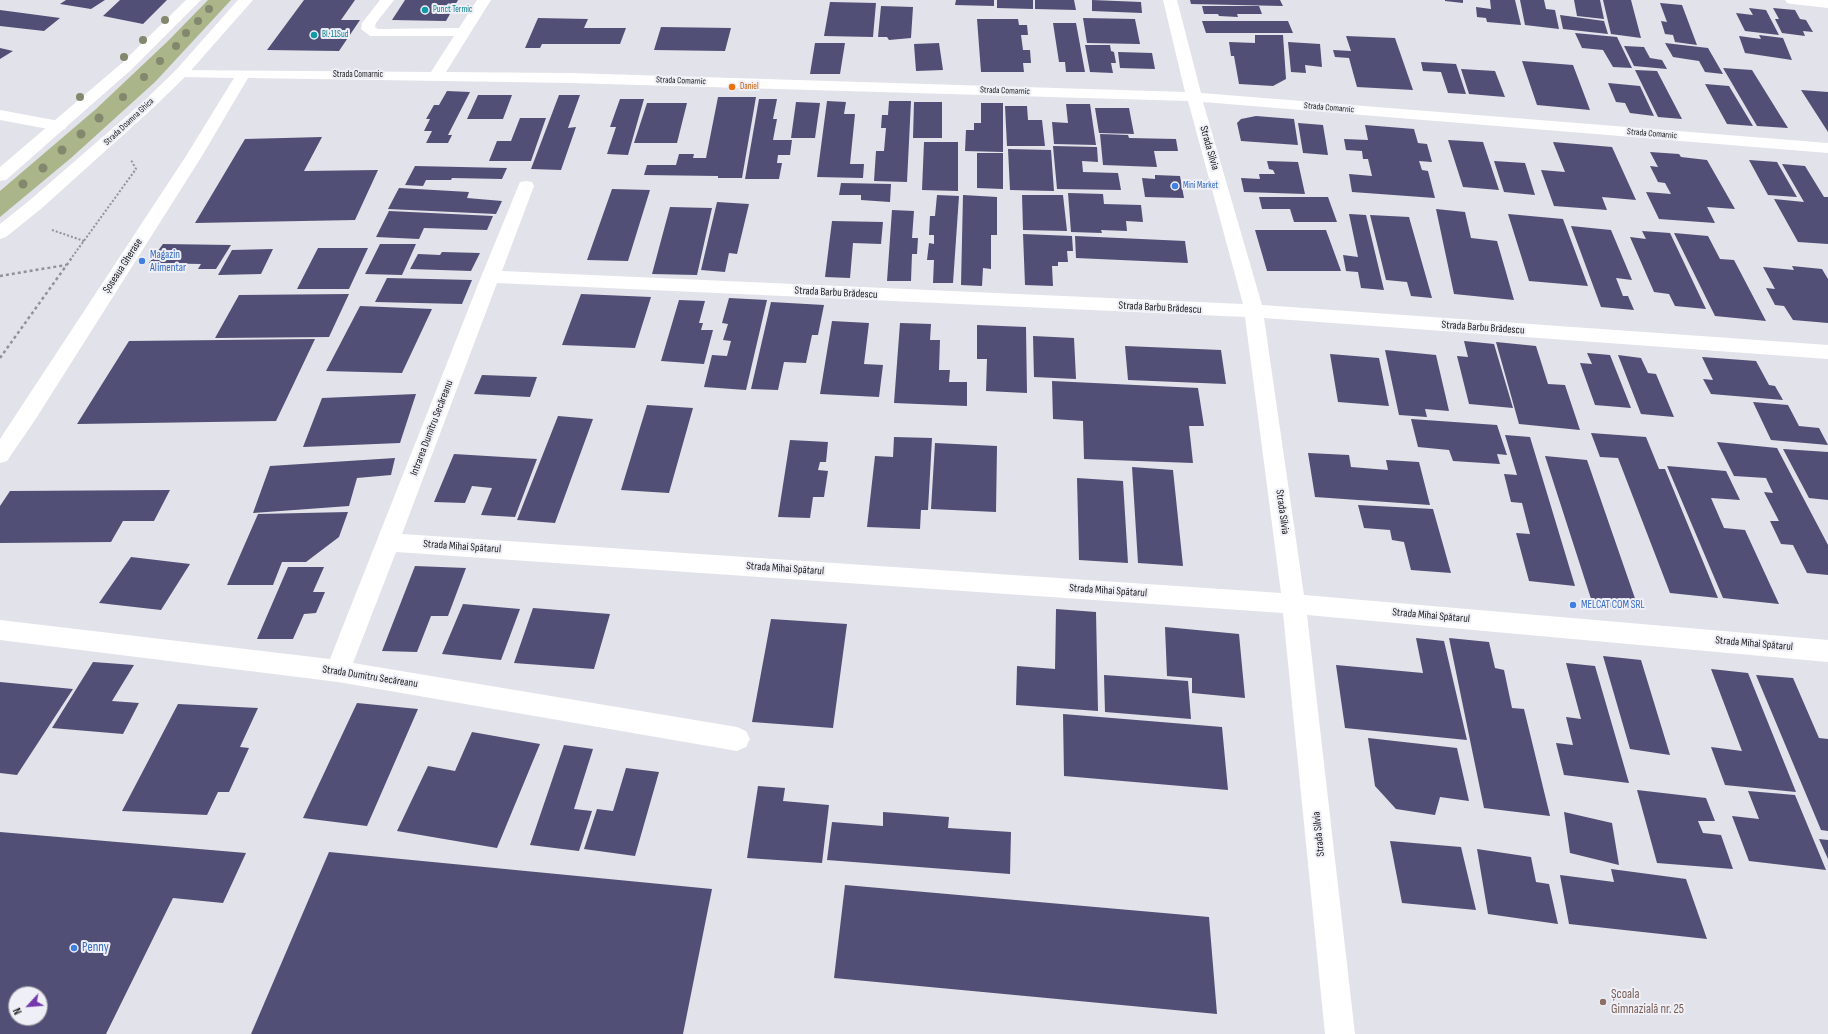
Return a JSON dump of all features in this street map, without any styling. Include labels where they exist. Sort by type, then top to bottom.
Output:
[{"type":"street","points":[[0,176],[128,66],[194,0]]},
{"type":"street","name":"Strada Doamna Ghica","points":[[0,233],[110,140],[181,73],[246,0]]},
{"type":"street","points":[[387,0],[369,23],[368,29],[375,32],[464,32]]},
{"type":"street","points":[[436,76],[484,0]]},
{"type":"street","name":"Strada Silvia","points":[[1170,0],[1194,97],[1254,312],[1294,604],[1340,1034]]},
{"type":"street","points":[[1792,0],[1828,4]]},
{"type":"street","name":"Strada Comarnic","points":[[181,73],[243,75],[436,76],[1194,97],[1828,148]]},
{"type":"street","name":"Șoseaua Gherase","points":[[0,455],[28,415],[189,163],[243,75]]},
{"type":"street","points":[[0,114],[59,126]]},
{"type":"street","name":"Intrarea Dumitru Secăreanu","points":[[338,671],[526,186]]},
{"type":"street","name":"Strada Barbu Brădescu","points":[[490,277],[1254,312],[1828,352]]},
{"type":"street","name":"Strada Mihai Spătarul","points":[[388,542],[1294,604],[1828,651]]},
{"type":"street","name":"Strada Dumitru Secăreanu","points":[[0,630],[338,671],[737,739]]},
{"type":"path","points":[[0,358],[136,169],[129,157]]},
{"type":"path","points":[[51,230],[84,241]]},
{"type":"path","points":[[0,276],[67,265]]},
{"type":"green space","points":[[208,0],[231,0],[155,82],[71,158],[0,217],[0,191],[96,109],[168,41]]},
{"type":"building","points":[[66,0],[105,0],[91,9],[60,4]]},
{"type":"building","points":[[120,0],[167,0],[143,24],[103,16]]},
{"type":"building","name":"Bl. 11Sud","points":[[304,0],[355,0],[341,20],[360,20],[339,51],[267,50]]},
{"type":"building","name":"Punct Termic","points":[[405,0],[458,0],[446,21],[392,20]]},
{"type":"building","points":[[956,0],[994,0],[994,6],[955,5]]},
{"type":"building","points":[[997,0],[1033,0],[1033,9],[997,8]]},
{"type":"building","points":[[1035,0],[1074,0],[1076,10],[1035,9]]},
{"type":"building","points":[[1092,0],[1141,2],[1142,13],[1092,11]]},
{"type":"building","points":[[1190,0],[1280,0],[1283,6],[1191,4]]},
{"type":"building","points":[[1463,0],[1463,3],[1445,1]]},
{"type":"building","points":[[1490,0],[1515,0],[1521,25],[1487,22],[1486,18],[1477,17],[1476,7],[1491,9]]},
{"type":"building","points":[[1520,0],[1544,0],[1546,9],[1555,10],[1559,29],[1525,25]]},
{"type":"building","points":[[1574,0],[1600,0],[1604,19],[1577,16]]},
{"type":"building","points":[[1603,0],[1631,0],[1641,38],[1611,34]]},
{"type":"building","points":[[830,2],[876,3],[873,37],[824,36]]},
{"type":"building","points":[[1660,3],[1682,5],[1697,45],[1675,42],[1673,35],[1665,34],[1661,21],[1667,22]]},
{"type":"building","points":[[881,6],[913,7],[911,38],[889,40],[887,37],[878,37]]},
{"type":"building","points":[[1202,6],[1259,6],[1262,14],[1237,14],[1238,17],[1219,16],[1218,14],[1204,14]]},
{"type":"building","points":[[1749,8],[1766,10],[1779,35],[1745,31],[1736,13],[1753,15]]},
{"type":"building","points":[[1773,8],[1795,10],[1800,19],[1806,20],[1813,32],[1803,31],[1805,36],[1782,33],[1775,19],[1779,19]]},
{"type":"building","points":[[0,10],[60,18],[44,31],[0,26]]},
{"type":"building","points":[[1560,15],[1604,21],[1608,34],[1563,29]]},
{"type":"building","points":[[538,18],[588,19],[584,28],[626,28],[620,44],[542,44],[540,48],[525,48]]},
{"type":"building","points":[[1083,18],[1135,19],[1140,44],[1087,43]]},
{"type":"building","points":[[977,19],[1018,19],[1019,25],[1027,25],[1028,35],[1021,35],[1023,50],[1030,50],[1031,63],[1023,63],[1024,72],[981,72]]},
{"type":"building","points":[[1202,21],[1288,21],[1293,33],[1206,33]]},
{"type":"building","points":[[1053,23],[1076,23],[1085,72],[1066,72],[1065,62],[1059,62]]},
{"type":"building","points":[[661,27],[731,28],[725,51],[654,50]]},
{"type":"building","points":[[1575,33],[1617,37],[1632,68],[1613,67],[1603,50],[1582,48]]},
{"type":"building","points":[[1255,35],[1283,35],[1286,79],[1273,86],[1239,84],[1234,56],[1231,56],[1229,42],[1255,43]]},
{"type":"building","points":[[1759,35],[1783,38],[1792,60],[1745,53],[1739,36],[1761,39]]},
{"type":"building","points":[[1346,36],[1395,38],[1413,90],[1357,87],[1349,58],[1335,57],[1333,50],[1351,51]]},
{"type":"building","points":[[1288,42],[1320,44],[1322,67],[1305,65],[1306,73],[1291,72]]},
{"type":"building","points":[[815,43],[845,43],[840,74],[810,74]]},
{"type":"building","points":[[939,43],[943,70],[916,71],[914,44]]},
{"type":"building","points":[[1665,43],[1708,48],[1723,74],[1705,72],[1699,61],[1673,57]]},
{"type":"building","points":[[1085,45],[1110,45],[1111,51],[1114,52],[1116,63],[1111,63],[1113,73],[1090,72]]},
{"type":"building","points":[[1624,46],[1644,47],[1650,58],[1662,60],[1667,69],[1634,66]]},
{"type":"building","points":[[0,48],[13,51],[0,59]]},
{"type":"building","points":[[1118,52],[1152,53],[1155,69],[1120,68]]},
{"type":"building","points":[[1522,61],[1573,65],[1590,110],[1537,105]]},
{"type":"building","points":[[1421,62],[1456,64],[1466,94],[1448,93],[1441,72],[1423,71]]},
{"type":"building","points":[[1723,68],[1752,70],[1788,128],[1757,126]]},
{"type":"building","points":[[1461,69],[1495,71],[1505,97],[1469,94]]},
{"type":"building","points":[[1635,70],[1657,71],[1682,119],[1658,117]]},
{"type":"building","points":[[1608,83],[1640,86],[1654,116],[1630,113],[1625,103],[1616,102]]},
{"type":"building","points":[[1705,84],[1729,86],[1753,126],[1727,124]]},
{"type":"building","points":[[1801,90],[1828,92],[1828,132]]},
{"type":"building","points":[[447,91],[470,92],[448,135],[452,135],[448,143],[426,143],[432,131],[424,131],[430,119],[426,119],[434,105],[439,105]]},
{"type":"building","points":[[478,95],[512,95],[503,119],[467,119]]},
{"type":"building","points":[[559,95],[580,95],[568,128],[576,127],[561,170],[531,169]]},
{"type":"building","points":[[718,97],[756,97],[742,178],[718,178],[718,176],[644,175],[647,165],[676,165],[679,154],[694,154],[693,158],[706,158]]},
{"type":"building","points":[[620,99],[644,99],[628,155],[607,154],[616,127],[610,127]]},
{"type":"building","points":[[759,99],[777,99],[773,119],[777,119],[773,140],[792,140],[790,155],[778,155],[777,163],[782,163],[779,179],[745,179]]},
{"type":"building","points":[[827,101],[846,102],[844,114],[855,114],[850,164],[864,164],[863,178],[817,177]]},
{"type":"building","points":[[889,101],[911,101],[907,182],[874,181],[876,151],[884,151],[886,128],[881,128],[882,115],[888,115]]},
{"type":"building","points":[[796,102],[820,103],[815,138],[791,138]]},
{"type":"building","points":[[914,102],[942,102],[942,138],[913,138]]},
{"type":"building","points":[[647,103],[687,103],[677,143],[634,143]]},
{"type":"building","points":[[981,103],[1003,103],[1003,152],[965,151],[966,130],[974,130],[974,123],[981,123]]},
{"type":"building","points":[[1066,104],[1090,104],[1096,145],[1054,144],[1052,122],[1068,123]]},
{"type":"building","points":[[1005,106],[1027,106],[1028,120],[1042,120],[1045,146],[1007,146]]},
{"type":"building","points":[[1095,108],[1129,108],[1134,134],[1099,133]]},
{"type":"building","points":[[1256,116],[1294,119],[1298,145],[1241,141],[1237,123],[1241,119]]},
{"type":"building","points":[[520,118],[546,118],[531,161],[489,161],[497,141],[511,141]]},
{"type":"building","points":[[1298,123],[1323,125],[1328,155],[1303,153]]},
{"type":"building","points":[[1365,125],[1414,129],[1418,143],[1427,144],[1432,162],[1419,161],[1422,170],[1428,171],[1435,198],[1352,192],[1349,174],[1372,176],[1368,159],[1363,159],[1362,151],[1346,150],[1344,139],[1368,140]]},
{"type":"building","points":[[1100,134],[1128,135],[1129,138],[1176,139],[1178,151],[1154,151],[1157,167],[1103,165]]},
{"type":"building","points":[[322,137],[304,171],[378,170],[355,220],[195,223],[245,139]]},
{"type":"building","points":[[1448,140],[1483,142],[1499,190],[1463,187]]},
{"type":"building","points":[[924,142],[958,142],[958,191],[922,190]]},
{"type":"building","points":[[1553,142],[1612,147],[1636,200],[1602,197],[1607,210],[1554,206],[1541,170],[1565,172]]},
{"type":"building","points":[[1053,146],[1097,147],[1098,162],[1082,161],[1083,172],[1118,173],[1121,190],[1057,189]]},
{"type":"building","points":[[1008,149],[1051,150],[1054,191],[1010,190]]},
{"type":"building","points":[[1650,152],[1679,154],[1681,157],[1707,160],[1735,209],[1707,207],[1715,223],[1659,219],[1646,192],[1671,194],[1665,183],[1658,182],[1650,166],[1658,167]]},
{"type":"building","points":[[977,153],[1003,153],[1003,189],[977,188]]},
{"type":"building","points":[[1749,160],[1777,162],[1797,197],[1768,195]]},
{"type":"building","points":[[1267,161],[1298,162],[1305,194],[1244,192],[1241,178],[1260,179],[1259,174],[1275,174],[1273,170],[1269,169]]},
{"type":"building","points":[[1494,161],[1525,163],[1535,195],[1504,192]]},
{"type":"building","points":[[1782,164],[1805,166],[1824,197],[1828,197],[1828,244],[1798,242],[1774,199],[1804,202]]},
{"type":"building","points":[[415,166],[507,168],[502,179],[452,178],[451,180],[426,180],[423,186],[405,185]]},
{"type":"building","points":[[1155,175],[1180,176],[1184,198],[1145,197],[1142,178],[1155,179]]},
{"type":"building","points":[[841,183],[891,184],[890,202],[861,200],[861,195],[839,195]]},
{"type":"building","points":[[399,188],[469,192],[467,198],[502,201],[496,214],[388,209]]},
{"type":"building","points":[[612,189],[650,190],[628,261],[587,260]]},
{"type":"building","points":[[1068,193],[1103,194],[1104,204],[1141,205],[1143,222],[1126,221],[1127,231],[1101,230],[1102,233],[1071,232]]},
{"type":"building","points":[[937,195],[959,196],[953,283],[933,283],[934,260],[927,260],[929,243],[934,244],[934,235],[929,235],[930,216],[935,216]]},
{"type":"building","points":[[963,195],[997,197],[997,235],[991,235],[991,269],[983,268],[982,286],[961,285]]},
{"type":"building","points":[[1022,195],[1063,195],[1067,231],[1023,230]]},
{"type":"building","points":[[1259,197],[1328,197],[1337,222],[1294,222],[1290,209],[1262,209]]},
{"type":"building","points":[[717,202],[749,204],[737,254],[729,253],[725,272],[701,270]]},
{"type":"building","points":[[670,207],[712,208],[697,275],[652,274]]},
{"type":"building","points":[[1436,209],[1465,212],[1471,238],[1497,241],[1514,300],[1454,294]]},
{"type":"building","points":[[892,210],[914,211],[912,238],[918,238],[917,254],[912,254],[911,281],[887,281]]},
{"type":"building","points":[[389,211],[493,216],[487,230],[424,228],[419,239],[376,237]]},
{"type":"building","points":[[1349,214],[1366,215],[1384,290],[1361,288],[1358,272],[1346,271],[1343,255],[1358,257]]},
{"type":"building","points":[[1508,214],[1563,219],[1588,286],[1529,281]]},
{"type":"building","points":[[1370,215],[1409,217],[1432,298],[1411,296],[1407,282],[1386,280]]},
{"type":"building","points":[[832,221],[883,222],[881,244],[853,243],[850,278],[825,277]]},
{"type":"building","points":[[1571,226],[1611,230],[1632,280],[1616,278],[1623,296],[1628,296],[1634,310],[1601,307]]},
{"type":"building","points":[[1255,230],[1326,230],[1341,271],[1267,271]]},
{"type":"building","points":[[1642,231],[1670,233],[1706,309],[1675,306],[1669,294],[1654,292],[1630,237],[1646,239]]},
{"type":"building","points":[[1674,233],[1708,236],[1720,259],[1734,260],[1766,321],[1715,316]]},
{"type":"building","points":[[1023,234],[1072,236],[1073,251],[1067,251],[1068,262],[1058,262],[1058,266],[1052,266],[1053,286],[1025,285]]},
{"type":"building","points":[[1075,236],[1185,241],[1188,263],[1076,258]]},
{"type":"building","points":[[163,244],[231,245],[216,269],[198,269],[201,264],[149,263]]},
{"type":"building","points":[[380,244],[416,244],[402,275],[365,274]]},
{"type":"building","points":[[318,248],[368,248],[349,289],[297,289]]},
{"type":"building","points":[[273,249],[261,274],[218,275],[232,250]]},
{"type":"building","points":[[442,252],[480,253],[471,271],[410,269],[418,254],[440,255]]},
{"type":"building","points":[[1792,266],[1822,269],[1828,279],[1828,323],[1793,320],[1784,306],[1775,305],[1766,288],[1775,289],[1763,267],[1794,270]]},
{"type":"building","points":[[387,278],[472,280],[462,304],[375,302]]},
{"type":"building","points":[[349,294],[329,337],[215,338],[239,295]]},
{"type":"building","points":[[581,294],[651,297],[635,348],[562,345]]},
{"type":"building","points":[[729,298],[767,300],[746,390],[704,387],[712,355],[727,356],[731,341],[723,340],[728,324],[722,323]]},
{"type":"building","points":[[679,300],[705,301],[699,323],[703,323],[701,330],[713,330],[704,364],[661,361]]},
{"type":"building","points":[[771,302],[824,305],[818,335],[812,335],[806,363],[784,362],[778,390],[751,389]]},
{"type":"building","points":[[360,306],[432,309],[402,373],[326,371]]},
{"type":"building","points":[[832,321],[869,323],[864,364],[883,365],[879,397],[820,394]]},
{"type":"building","points":[[900,323],[931,324],[930,340],[940,340],[939,370],[950,370],[949,382],[967,382],[967,406],[894,403]]},
{"type":"building","points":[[977,325],[1026,327],[1027,393],[986,391],[987,359],[977,359]]},
{"type":"building","points":[[1033,336],[1074,338],[1076,379],[1034,377]]},
{"type":"building","points":[[315,339],[276,421],[77,424],[129,341]]},
{"type":"building","points":[[1464,341],[1494,344],[1513,408],[1469,404],[1457,356],[1468,357]]},
{"type":"building","points":[[1496,342],[1536,346],[1548,384],[1565,385],[1580,430],[1519,424]]},
{"type":"building","points":[[1125,346],[1221,350],[1226,384],[1128,380]]},
{"type":"building","points":[[1385,350],[1436,355],[1449,411],[1425,409],[1427,417],[1399,415]]},
{"type":"building","points":[[1587,353],[1610,355],[1631,408],[1595,405],[1580,363],[1592,364]]},
{"type":"building","points":[[1330,354],[1379,358],[1389,406],[1338,402]]},
{"type":"building","points":[[1618,355],[1641,358],[1648,373],[1656,374],[1674,417],[1641,414]]},
{"type":"building","points":[[1702,357],[1756,361],[1769,385],[1775,386],[1783,400],[1711,394],[1703,379],[1713,380]]},
{"type":"building","points":[[482,375],[537,377],[530,397],[474,394]]},
{"type":"building","points":[[1052,381],[1198,388],[1204,426],[1189,426],[1193,463],[1084,459],[1083,421],[1053,419]]},
{"type":"building","points":[[416,394],[400,443],[303,447],[322,398]]},
{"type":"building","points":[[1753,402],[1788,405],[1799,426],[1819,428],[1828,445],[1771,440]]},
{"type":"building","points":[[647,405],[693,408],[669,493],[621,490]]},
{"type":"building","points":[[558,416],[593,419],[555,523],[517,520]]},
{"type":"building","points":[[1411,419],[1497,425],[1507,455],[1497,454],[1500,464],[1453,461],[1449,450],[1418,447]]},
{"type":"building","points":[[1591,433],[1646,437],[1659,469],[1665,469],[1718,598],[1670,593],[1618,458],[1600,457]]},
{"type":"building","points":[[1505,435],[1530,437],[1575,586],[1529,581],[1516,533],[1530,534],[1522,503],[1511,502],[1504,474],[1517,475]]},
{"type":"building","points":[[894,437],[932,438],[928,510],[921,510],[920,529],[867,527],[875,456],[893,457]]},
{"type":"building","points":[[790,440],[828,442],[826,462],[820,462],[818,470],[828,471],[824,497],[813,497],[810,518],[778,517]]},
{"type":"building","points":[[1717,442],[1777,448],[1828,545],[1828,575],[1807,573],[1793,545],[1781,544],[1770,521],[1779,521],[1764,492],[1773,493],[1766,478],[1734,476]]},
{"type":"building","points":[[935,443],[997,446],[996,512],[931,509]]},
{"type":"building","points":[[1783,449],[1828,452],[1828,500],[1809,498]]},
{"type":"building","points":[[1308,453],[1349,455],[1351,467],[1388,470],[1386,460],[1419,462],[1430,505],[1315,497]]},
{"type":"building","points":[[454,454],[537,459],[515,517],[481,515],[492,488],[472,486],[465,503],[434,502]]},
{"type":"building","points":[[1545,456],[1587,460],[1639,610],[1593,605]]},
{"type":"building","points":[[395,458],[391,475],[357,478],[349,506],[253,513],[270,466]]},
{"type":"building","points":[[1667,466],[1726,471],[1740,500],[1711,498],[1724,528],[1745,530],[1779,604],[1723,598]]},
{"type":"building","points":[[1132,467],[1173,470],[1183,566],[1138,563]]},
{"type":"building","points":[[1077,478],[1123,481],[1128,563],[1079,560]]},
{"type":"building","points":[[170,490],[154,521],[123,521],[111,542],[0,543],[0,506],[10,491]]},
{"type":"building","points":[[1358,505],[1433,509],[1451,573],[1411,570],[1404,542],[1392,540],[1390,530],[1364,528]]},
{"type":"building","points":[[348,512],[339,537],[306,562],[282,562],[273,585],[227,585],[258,514]]},
{"type":"building","points":[[131,557],[190,564],[161,610],[99,603]]},
{"type":"building","points":[[415,566],[466,568],[448,616],[431,616],[417,652],[382,651]]},
{"type":"building","points":[[288,567],[324,567],[313,592],[325,592],[316,613],[304,614],[293,639],[257,639]]},
{"type":"building","points":[[463,604],[520,609],[501,660],[442,654]]},
{"type":"building","points":[[533,608],[610,614],[594,669],[514,663]]},
{"type":"building","points":[[1056,609],[1096,612],[1098,711],[1016,705],[1017,666],[1055,669]]},
{"type":"building","points":[[771,619],[847,624],[833,728],[752,722]]},
{"type":"building","points":[[1165,627],[1239,634],[1245,698],[1192,693],[1192,678],[1167,676]]},
{"type":"building","points":[[1416,638],[1444,641],[1467,740],[1345,728],[1336,665],[1423,673]]},
{"type":"building","points":[[1449,638],[1489,642],[1495,668],[1504,670],[1512,708],[1524,709],[1550,816],[1484,808]]},
{"type":"building","points":[[1603,656],[1641,660],[1670,755],[1630,749]]},
{"type":"building","points":[[93,662],[134,665],[112,701],[139,703],[123,734],[52,728]]},
{"type":"building","points":[[1566,663],[1595,666],[1629,783],[1564,775],[1556,743],[1573,745],[1566,717],[1581,719]]},
{"type":"building","points":[[1711,669],[1748,673],[1796,792],[1725,785],[1711,747],[1742,751]]},
{"type":"building","points":[[1104,675],[1188,681],[1191,719],[1105,712]]},
{"type":"building","points":[[1756,675],[1793,678],[1819,738],[1828,739],[1828,831],[1821,830]]},
{"type":"building","points":[[0,682],[73,689],[17,775],[0,773]]},
{"type":"building","points":[[357,703],[418,709],[367,826],[303,818]]},
{"type":"building","points":[[178,704],[258,708],[240,747],[249,748],[229,792],[218,792],[207,815],[122,811]]},
{"type":"building","points":[[1063,714],[1222,727],[1228,790],[1064,776]]},
{"type":"building","points":[[472,732],[540,744],[497,848],[397,831],[428,766],[455,771]]},
{"type":"building","points":[[1368,738],[1457,748],[1469,801],[1440,797],[1435,815],[1396,809],[1375,786]]},
{"type":"building","points":[[564,745],[593,749],[574,809],[592,811],[579,851],[530,845]]},
{"type":"building","points":[[626,768],[659,772],[635,856],[584,849],[597,809],[613,811]]},
{"type":"building","points":[[758,786],[785,788],[783,801],[829,805],[822,863],[747,858]]},
{"type":"building","points":[[1637,790],[1706,798],[1715,821],[1698,821],[1703,833],[1721,835],[1733,869],[1657,863]]},
{"type":"building","points":[[1748,791],[1795,795],[1826,870],[1749,861],[1732,816],[1759,819]]},
{"type":"building","points":[[883,812],[949,817],[948,828],[1011,832],[1010,874],[827,860],[832,822],[883,826]]},
{"type":"building","points":[[1564,812],[1612,823],[1619,865],[1570,853]]},
{"type":"building","name":"Penny","points":[[0,832],[246,853],[223,903],[173,898],[106,1034],[0,1034]]},
{"type":"building","points":[[1819,839],[1828,840],[1828,859]]},
{"type":"building","points":[[1390,841],[1461,847],[1476,910],[1402,903]]},
{"type":"building","points":[[1477,849],[1531,857],[1536,882],[1549,884],[1558,924],[1488,914]]},
{"type":"building","points":[[329,852],[712,889],[683,1034],[251,1034]]},
{"type":"building","points":[[1611,869],[1686,879],[1707,939],[1569,924],[1560,875],[1614,882]]},
{"type":"building","points":[[845,885],[1209,917],[1217,1014],[834,978]]},
{"type":"place","name":"Punct Termic","points":[[425,10]]},
{"type":"place","name":"Bl. 11Sud","points":[[314,35]]},
{"type":"place","name":"Daniel","points":[[732,87]]},
{"type":"place","name":"Mini Market","points":[[1175,186]]},
{"type":"place","name":"Magazin Alimentar","points":[[142,261]]},
{"type":"place","name":"MELCAT COM SRL","points":[[1573,605]]},
{"type":"place","name":"Penny","points":[[74,948]]},
{"type":"place","name":"Școala Gimnazială nr. 25","points":[[1603,1002]]}]
